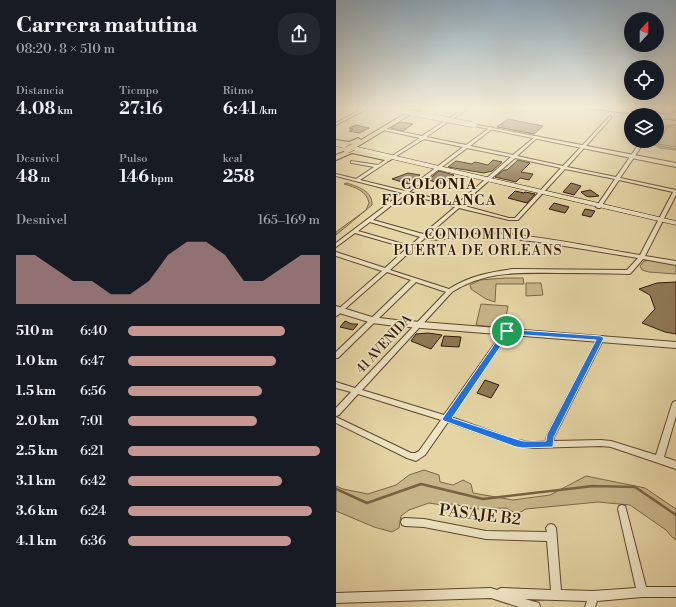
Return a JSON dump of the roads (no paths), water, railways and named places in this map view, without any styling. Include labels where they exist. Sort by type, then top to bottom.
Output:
[{"type":"main road","points":[[351,147],[370,135]]},
{"type":"main road","points":[[336,155],[374,135]]},
{"type":"main road","points":[[336,145],[351,144],[365,138]]},
{"type":"main road","points":[[336,145],[340,150],[336,155]]},
{"type":"main road","points":[[336,145],[676,224]]},
{"type":"main road","points":[[351,147],[358,146],[391,158]]},
{"type":"main road","points":[[336,155],[351,151],[391,158]]},
{"type":"street","points":[[410,135],[676,191],[642,257]]},
{"type":"street","points":[[357,180],[427,135]]},
{"type":"street","points":[[336,245],[481,135]]},
{"type":"street","points":[[528,135],[676,164]]},
{"type":"street","points":[[336,175],[516,220],[593,135]]},
{"type":"street","points":[[337,311],[386,270],[536,137]]},
{"type":"street","points":[[599,206],[638,148]]},
{"type":"street","points":[[352,162],[378,166]]},
{"type":"street","points":[[369,220],[432,238],[472,235],[512,236],[676,263]]},
{"type":"street","points":[[354,231],[411,248]]},
{"type":"street","points":[[336,254],[450,291]]},
{"type":"street","name":"41 AVENIDA","points":[[336,413],[450,291],[459,285],[474,278],[495,273],[513,271],[625,273],[633,269],[642,257]]},
{"type":"street","points":[[336,356],[414,280]]},
{"type":"street","points":[[337,311],[372,320],[418,325],[676,345]]},
{"type":"street","points":[[336,420],[410,456],[416,457],[422,453],[447,419],[507,331]]},
{"type":"street","points":[[550,444],[550,437],[601,338]]},
{"type":"street","points":[[336,385],[447,419],[523,445],[610,444],[676,465]]},
{"type":"street","points":[[659,459],[676,404]]},
{"type":"street","points":[[622,509],[642,592]]},
{"type":"street","name":"PASAJE B2","points":[[405,522],[424,523],[486,535],[551,532],[556,595]]},
{"type":"street","points":[[336,598],[491,593],[592,596],[642,592],[676,592]]},
{"type":"street","points":[[491,593],[535,607]]},
{"type":"street","points":[[590,607],[592,596]]},
{"type":"waterway","points":[[336,489],[367,503],[421,484],[483,499],[593,486],[635,487],[676,515]]},
{"type":"district","name":"COLONIA FLOR BLANCA","points":[[439,194]]},
{"type":"district","name":"CONDOMINIO PUERTA DE ORLEANS","points":[[478,244]]}]
